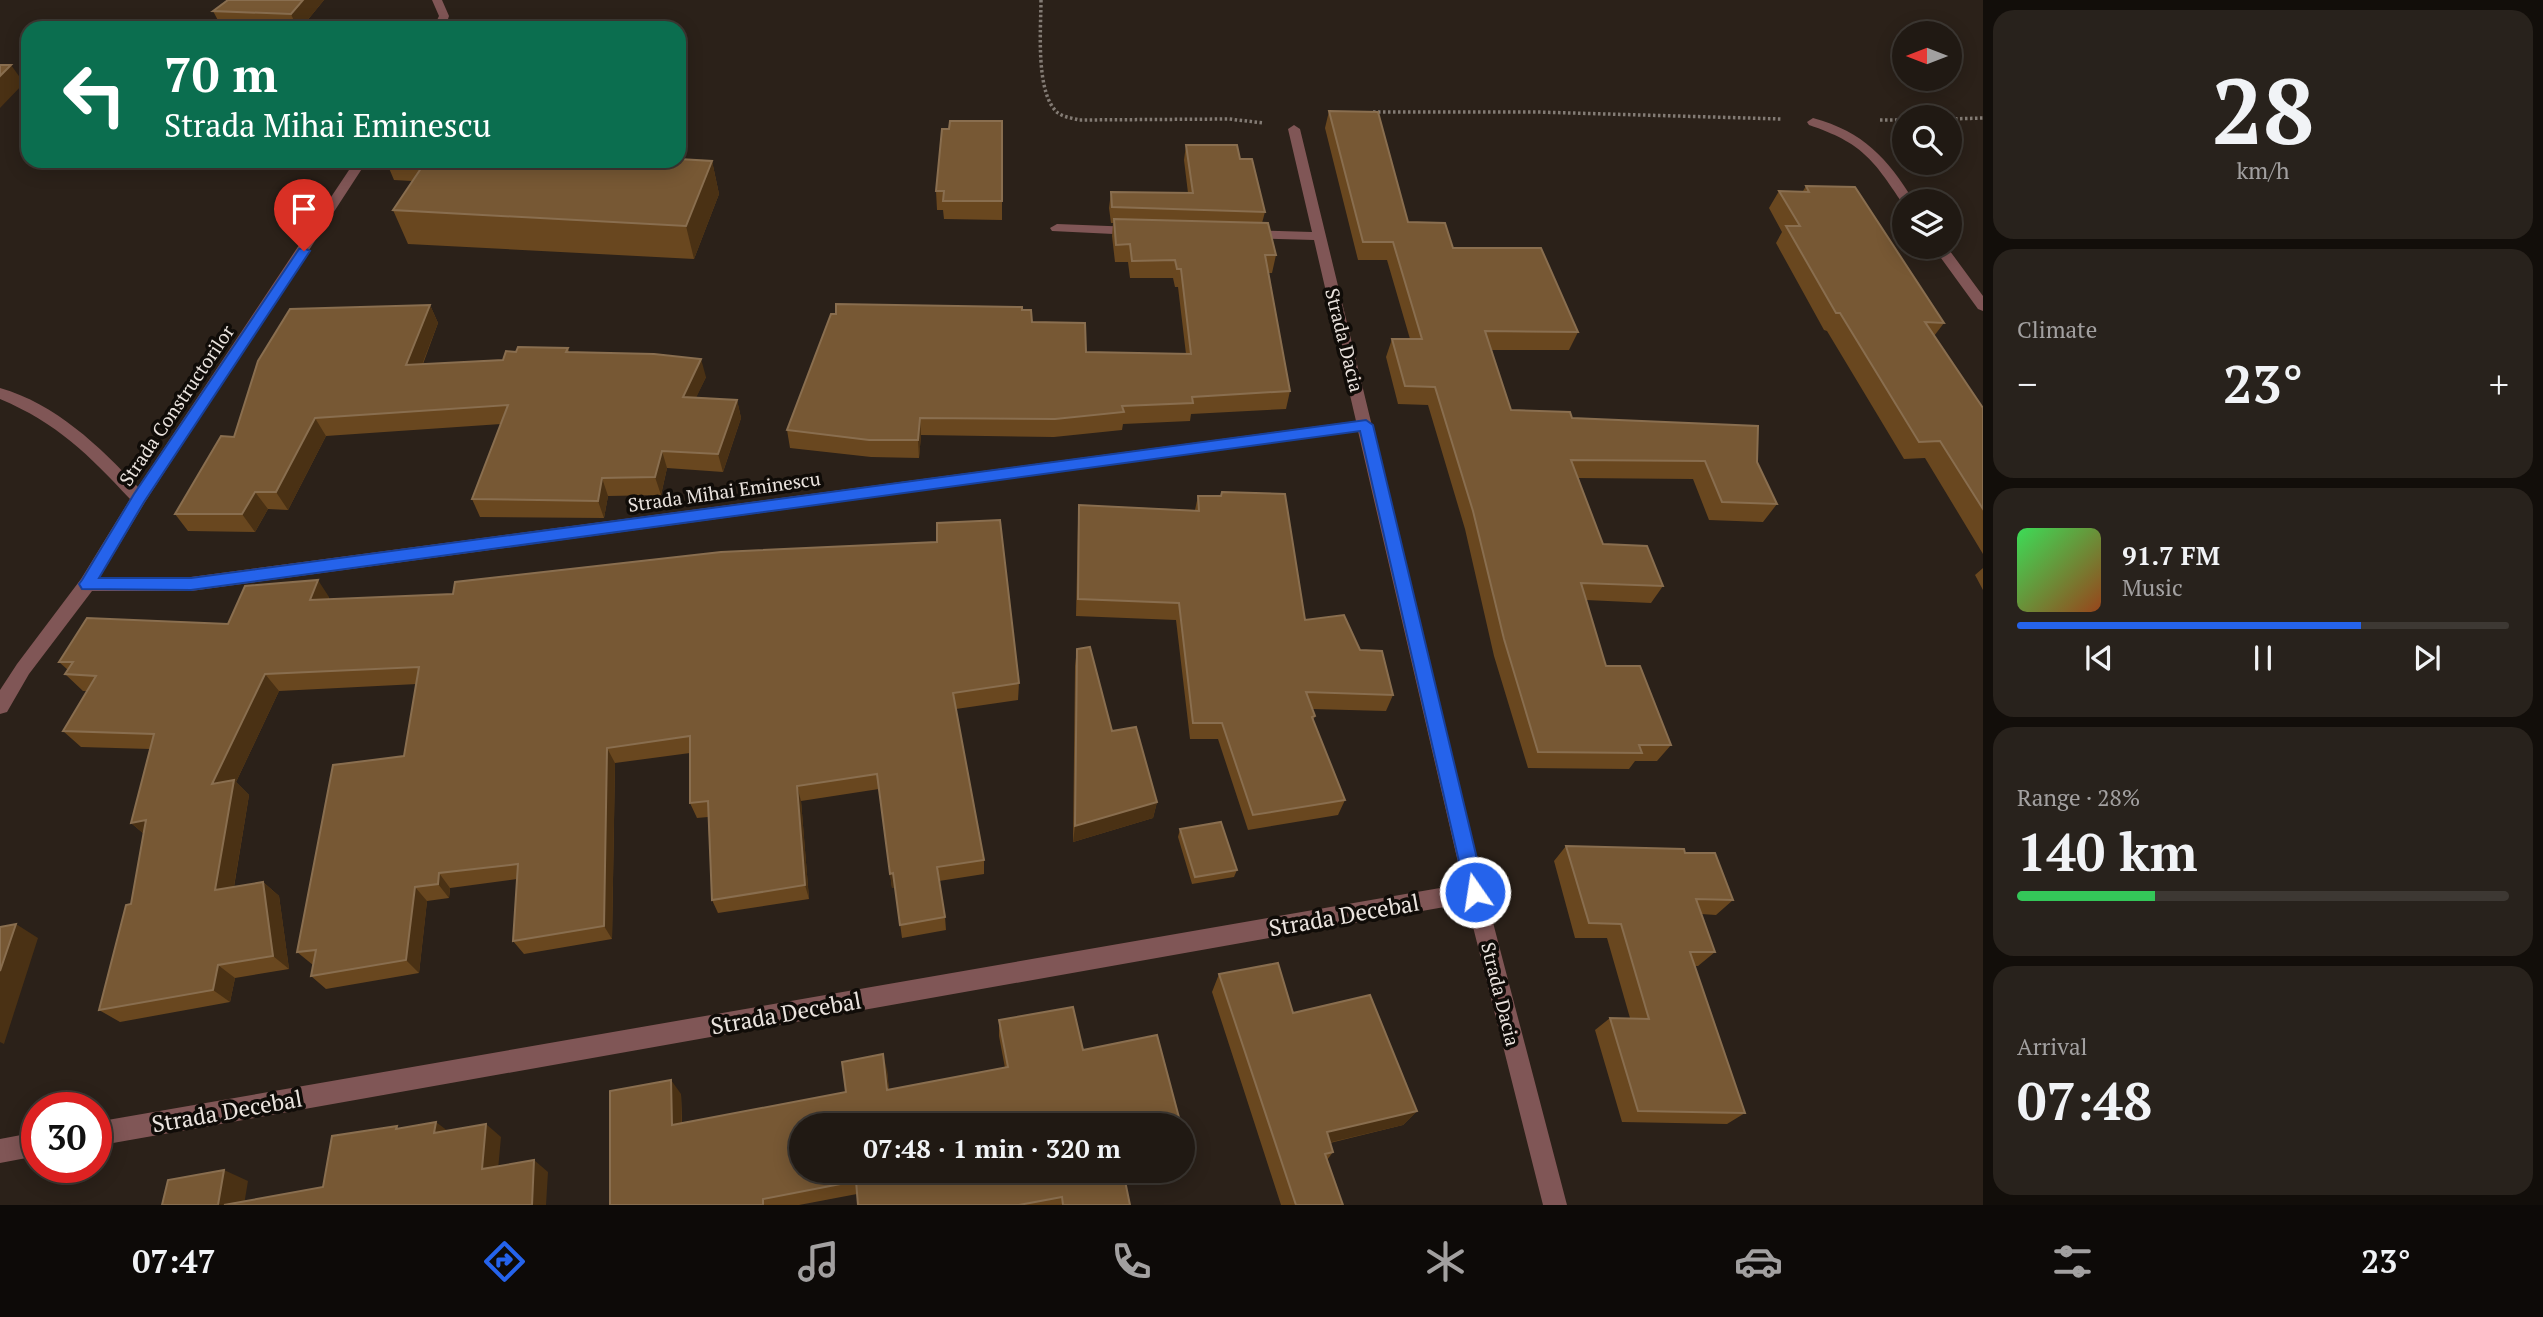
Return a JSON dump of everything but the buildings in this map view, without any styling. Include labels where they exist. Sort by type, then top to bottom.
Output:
[{"type":"street","points":[[437,0],[444,16],[442,21]]},
{"type":"street","points":[[1813,122],[1848,133],[1873,150],[1900,189]]},
{"type":"street","name":"Strada Dacia","points":[[1294,129],[1475,892],[1555,1205]]},
{"type":"street","name":"Strada Constructorilor","points":[[0,706],[23,669],[87,584],[139,498],[357,168]]},
{"type":"street","points":[[1057,228],[1154,231]]},
{"type":"street","points":[[1237,234],[1320,236]]},
{"type":"street","points":[[1949,259],[1983,306]]},
{"type":"street","points":[[0,393],[29,405],[88,444],[139,498]]},
{"type":"street","name":"Strada Mihai Eminescu","points":[[87,584],[191,584],[1366,425]]},
{"type":"street","name":"Strada Decebal","points":[[112,1131],[1475,892]]},
{"type":"street","points":[[0,1150],[21,1147]]},
{"type":"path","points":[[1041,0],[1044,81],[1048,99],[1058,114],[1079,120],[1229,119],[1294,129]]},
{"type":"path","points":[[1365,112],[1537,112],[1813,122]]},
{"type":"path","points":[[1962,119],[1983,118]]},
{"type":"route","points":[[304,251],[139,498],[87,584],[191,584],[1366,425],[1475,892]]}]
